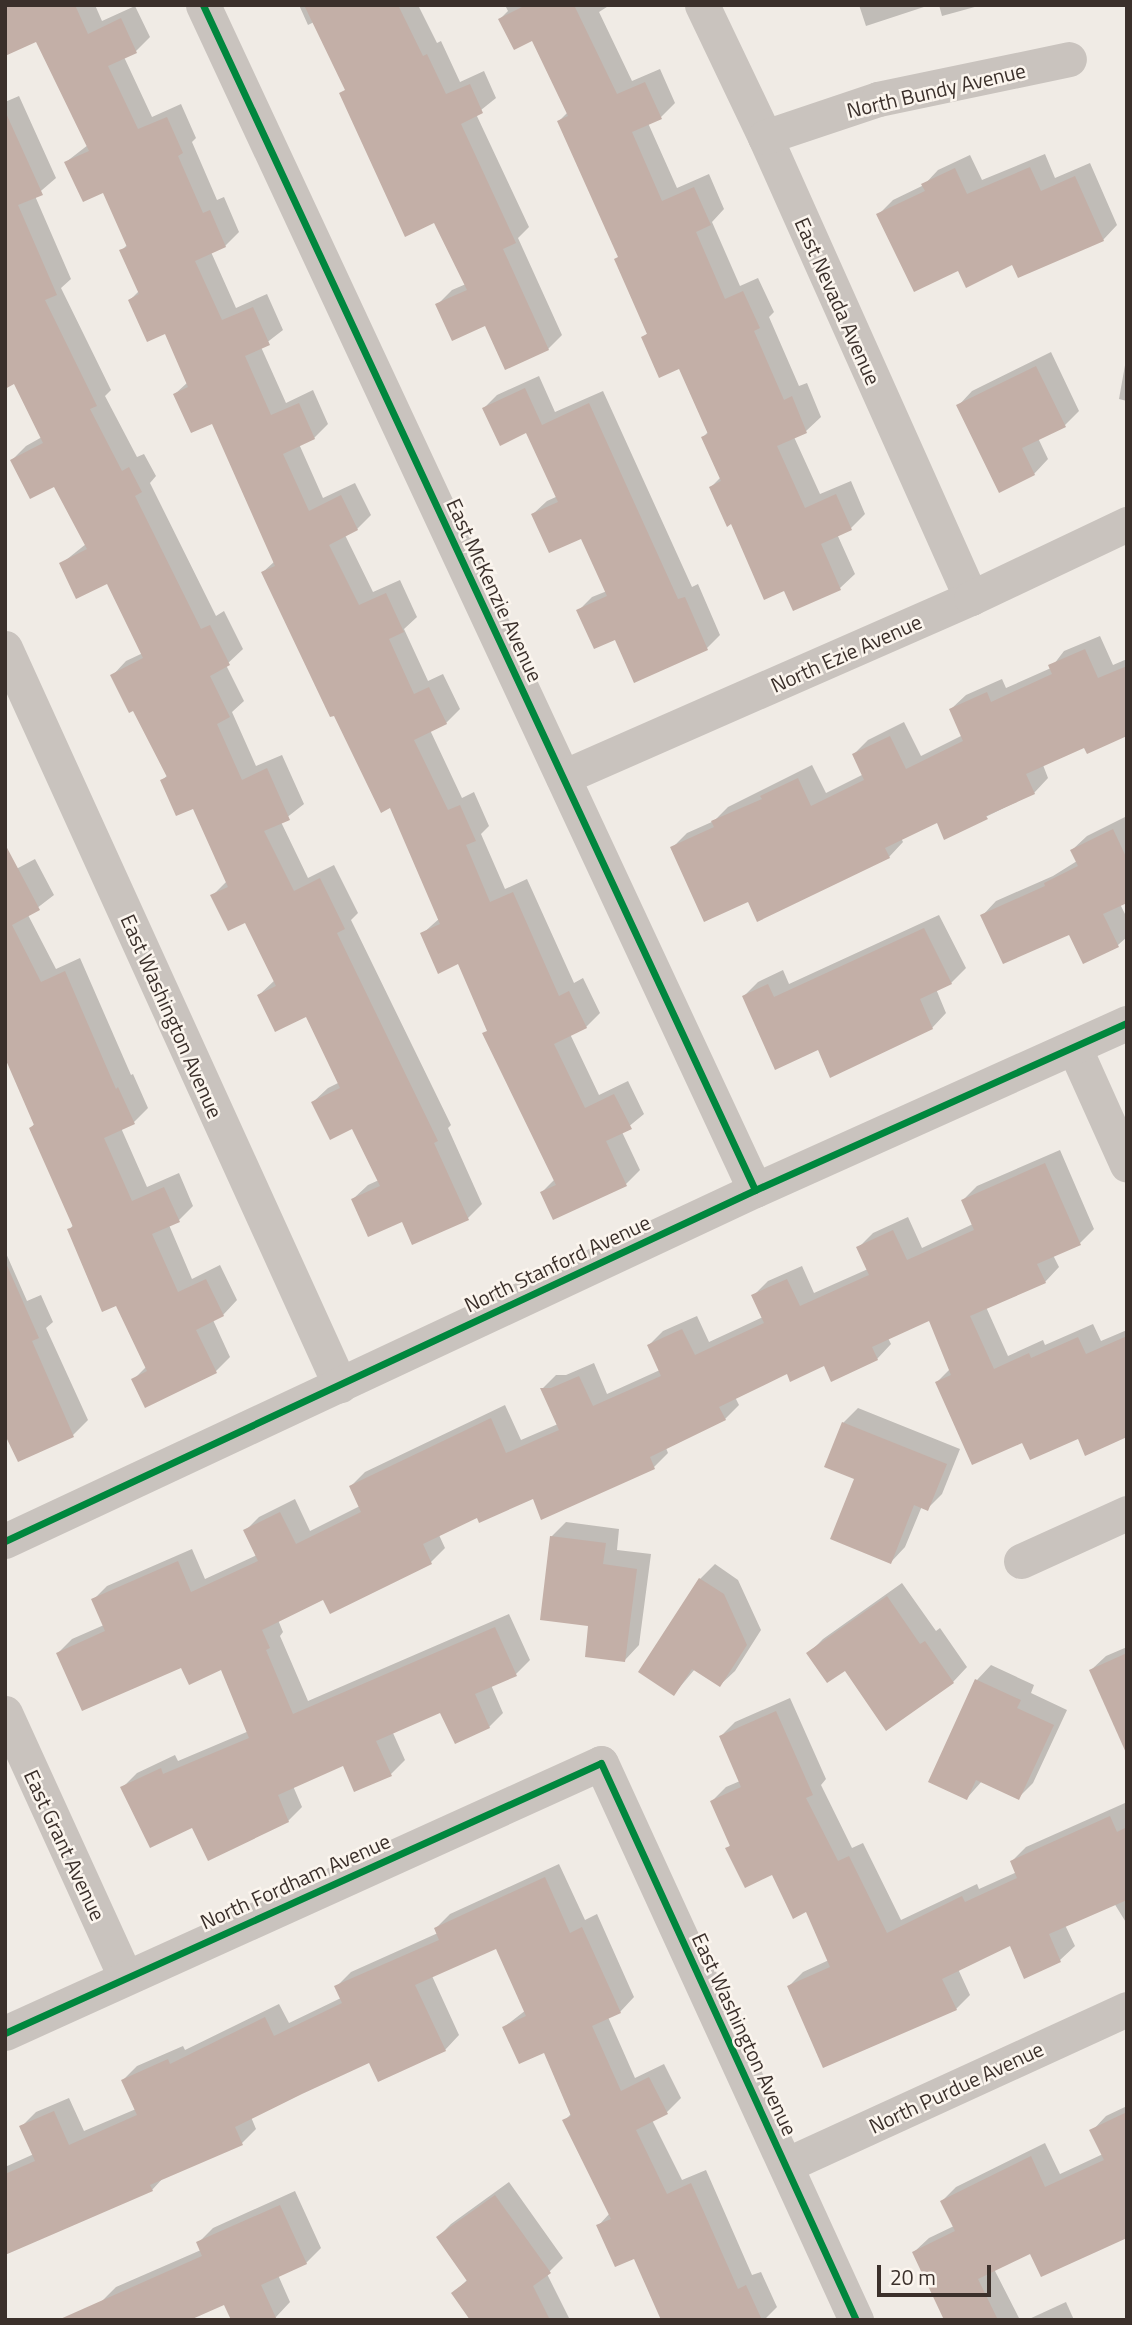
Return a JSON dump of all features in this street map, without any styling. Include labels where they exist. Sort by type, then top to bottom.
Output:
[{"type":"street","name":"East McKenzie Avenue","points":[[203,5],[755,1190]]},
{"type":"street","name":"East Nevada Avenue","points":[[702,5],[765,137],[971,598]]},
{"type":"street","name":"North Bundy Avenue","points":[[765,137],[878,99],[1069,59]]},
{"type":"street","name":"North Ezie Avenue","points":[[563,777],[971,598],[1127,524]]},
{"type":"street","name":"East Washington Avenue","points":[[5,648],[340,1385]]},
{"type":"street","name":"North Stanford Avenue","points":[[5,1541],[755,1190],[1127,1023]]},
{"type":"street","points":[[1074,1048],[1127,1165]]},
{"type":"street","points":[[1021,1562],[1127,1513]]},
{"type":"street","name":"East Grant Avenue","points":[[5,1713],[125,1976]]},
{"type":"street","name":"East Washington Avenue","points":[[601,1763],[856,2320]]},
{"type":"street","name":"North Fordham Avenue","points":[[5,2033],[125,1976],[601,1763]]},
{"type":"street","name":"North Purdue Avenue","points":[[786,2165],[1127,2009]]},
{"type":"building","points":[[5,5],[75,5],[88,34],[121,18],[137,53],[108,66],[138,129],[167,117],[183,153],[178,156],[203,213],[210,210],[226,247],[195,261],[222,320],[253,307],[270,345],[245,356],[271,415],[299,403],[315,439],[283,454],[309,511],[341,495],[358,530],[329,545],[359,605],[386,593],[404,632],[389,639],[414,694],[429,687],[447,724],[414,740],[448,810],[460,805],[476,841],[466,845],[490,902],[513,892],[559,996],[569,991],[587,1028],[554,1044],[585,1108],[614,1094],[632,1129],[606,1141],[627,1186],[553,1220],[540,1192],[556,1185],[482,1033],[487,1031],[458,964],[438,974],[420,933],[440,924],[390,808],[381,813],[334,716],[330,717],[261,572],[275,566],[212,424],[191,433],[173,394],[188,387],[165,334],[147,342],[128,300],[139,294],[119,250],[127,247],[103,193],[83,202],[64,162],[89,151],[36,42],[5,56]]},
{"type":"building","points":[[304,5],[398,5],[423,56],[427,54],[446,94],[470,84],[483,113],[461,124],[516,243],[503,249],[549,350],[505,370],[485,326],[452,341],[435,304],[467,290],[434,223],[405,237],[339,93],[345,90]]},
{"type":"building","points":[[526,5],[574,5],[617,94],[645,82],[662,119],[632,132],[662,201],[694,187],[711,225],[696,232],[725,299],[743,291],[760,328],[754,331],[784,400],[792,396],[807,433],[777,446],[805,508],[836,494],[852,530],[821,544],[841,590],[793,611],[784,591],[764,600],[731,524],[727,527],[709,487],[721,481],[701,437],[708,434],[679,369],[659,378],[641,337],[647,334],[614,259],[618,257],[557,121],[568,116],[532,41],[514,50],[498,19]]},
{"type":"building","points":[[5,111],[43,195],[18,205],[57,295],[45,300],[97,406],[90,409],[122,471],[129,467],[142,492],[135,496],[201,629],[210,625],[230,665],[210,676],[230,717],[217,724],[242,780],[267,768],[290,820],[264,831],[294,891],[320,878],[345,929],[337,933],[438,1141],[434,1143],[469,1220],[412,1245],[402,1222],[368,1237],[351,1199],[380,1186],[352,1129],[330,1140],[311,1102],[340,1088],[306,1017],[275,1032],[257,995],[276,986],[245,923],[228,931],[210,895],[228,887],[193,809],[176,816],[160,780],[167,777],[133,711],[129,713],[110,675],[143,658],[107,584],[76,599],[59,563],[87,549],[54,487],[30,499],[10,460],[43,443],[14,384],[5,389]]},
{"type":"building","points":[[1030,167],[1041,191],[1075,176],[1104,241],[1018,278],[1012,265],[966,288],[958,271],[914,292],[876,214],[925,191],[921,184],[955,168],[967,194]]},
{"type":"building","points":[[1036,366],[1066,427],[1022,448],[1035,475],[999,493],[956,405]]},
{"type":"building","points":[[525,388],[542,425],[589,403],[678,599],[685,597],[708,650],[634,683],[615,640],[594,649],[576,610],[607,596],[581,539],[549,553],[531,514],[558,502],[526,433],[500,446],[482,408]]},
{"type":"building","points":[[1085,649],[1098,678],[1127,666],[1127,736],[1087,754],[1084,748],[1026,774],[1035,794],[986,816],[988,819],[944,840],[937,823],[885,848],[890,858],[757,922],[748,902],[704,922],[670,847],[714,827],[711,821],[762,799],[760,796],[798,778],[811,806],[864,780],[852,754],[890,736],[906,769],[963,741],[949,709],[987,692],[991,702],[1052,674],[1048,665]]},
{"type":"building","points":[[1113,829],[1127,859],[1127,903],[1103,914],[1119,947],[1083,964],[1069,935],[1003,964],[980,915],[1045,886],[1044,883],[1078,866],[1070,850]]},
{"type":"building","points":[[5,844],[40,910],[12,925],[41,982],[65,971],[116,1089],[118,1087],[135,1124],[104,1138],[132,1201],[164,1187],[180,1222],[152,1234],[178,1292],[206,1279],[224,1316],[196,1330],[217,1373],[145,1408],[131,1379],[147,1371],[116,1306],[102,1312],[67,1229],[73,1227],[29,1128],[34,1125],[5,1058]]},
{"type":"building","points":[[924,928],[952,984],[920,999],[933,1029],[830,1078],[818,1050],[775,1070],[742,996],[768,984],[774,997]]},
{"type":"building","points":[[1045,1163],[1081,1245],[1037,1264],[1046,1283],[970,1316],[994,1369],[1029,1353],[1031,1358],[1078,1337],[1086,1354],[1127,1336],[1127,1437],[1085,1456],[1078,1439],[1030,1460],[1022,1443],[972,1465],[935,1382],[951,1375],[929,1321],[872,1347],[878,1360],[831,1382],[824,1366],[790,1382],[787,1374],[719,1407],[726,1420],[650,1457],[655,1469],[541,1520],[533,1499],[479,1523],[477,1518],[423,1544],[432,1564],[330,1614],[323,1600],[262,1630],[270,1648],[266,1650],[293,1714],[495,1627],[517,1676],[475,1694],[490,1728],[455,1744],[440,1713],[376,1741],[392,1776],[354,1792],[343,1766],[278,1795],[289,1822],[208,1861],[192,1828],[150,1848],[120,1787],[161,1768],[163,1774],[249,1738],[221,1670],[189,1685],[181,1668],[82,1711],[56,1653],[105,1631],[91,1599],[178,1561],[191,1592],[258,1561],[243,1530],[280,1512],[296,1544],[361,1512],[349,1486],[491,1418],[506,1453],[559,1430],[540,1388],[551,1388],[579,1376],[593,1406],[661,1376],[647,1345],[682,1329],[695,1355],[764,1323],[751,1295],[787,1279],[800,1306],[869,1275],[856,1247],[893,1230],[907,1260],[974,1230],[961,1200]]},
{"type":"building","points":[[5,1261],[39,1338],[32,1341],[74,1437],[18,1462],[5,1435]]},
{"type":"building","points":[[842,1422],[947,1464],[928,1511],[914,1505],[891,1564],[830,1539],[854,1479],[824,1467]]},
{"type":"building","points":[[550,1536],[606,1543],[603,1564],[637,1569],[625,1662],[585,1657],[588,1626],[540,1620]]},
{"type":"building","points":[[699,1578],[724,1594],[747,1645],[720,1687],[692,1669],[674,1696],[638,1672]]},
{"type":"building","points":[[887,1596],[920,1644],[925,1641],[954,1683],[886,1731],[845,1671],[827,1683],[806,1653]]},
{"type":"building","points":[[1127,1653],[1127,1755],[1089,1670]]},
{"type":"building","points":[[975,1679],[1021,1700],[1017,1708],[1054,1725],[1019,1800],[976,1780],[967,1800],[928,1782]]},
{"type":"building","points":[[776,1711],[813,1795],[806,1798],[838,1861],[849,1856],[887,1933],[962,1896],[965,1902],[1017,1878],[1010,1861],[1110,1816],[1117,1832],[1127,1827],[1127,1900],[1049,1934],[1061,1962],[1024,1979],[1010,1946],[942,1979],[957,2010],[823,2068],[787,1986],[830,1967],[806,1912],[793,1919],[772,1875],[745,1888],[725,1848],[730,1846],[710,1801],[741,1787],[719,1736]]},
{"type":"building","points":[[545,1877],[570,1933],[582,1927],[621,2013],[592,2026],[621,2091],[649,2077],[668,2114],[636,2130],[667,2194],[691,2183],[738,2289],[746,2285],[762,2320],[661,2320],[634,2259],[615,2267],[596,2225],[611,2219],[562,2120],[571,2116],[544,2053],[519,2064],[502,2027],[526,2016],[496,1949],[415,1985],[446,2051],[378,2082],[369,2063],[235,2127],[243,2145],[150,2185],[153,2191],[5,2255],[5,2174],[35,2161],[19,2126],[54,2111],[69,2145],[137,2115],[121,2080],[168,2059],[170,2064],[265,2017],[274,2036],[342,2003],[334,1986],[439,1940],[434,1928]]},
{"type":"building","points":[[1127,2112],[1127,2238],[1041,2277],[1030,2254],[978,2279],[998,2320],[944,2320],[912,2252],[955,2231],[940,2201],[1031,2156],[1045,2187],[1104,2160],[1089,2130]]},
{"type":"building","points":[[495,2195],[551,2273],[533,2286],[550,2320],[470,2320],[451,2293],[467,2281],[436,2237]]},
{"type":"building","points":[[280,2205],[307,2264],[261,2285],[277,2320],[231,2320],[224,2305],[190,2320],[58,2320],[202,2256],[196,2242]]},
{"type":"cycle path","points":[[203,5],[755,1190]]},
{"type":"cycle path","points":[[5,1541],[755,1190],[1127,1023]]},
{"type":"cycle path","points":[[5,2033],[601,1763],[856,2320]]}]
